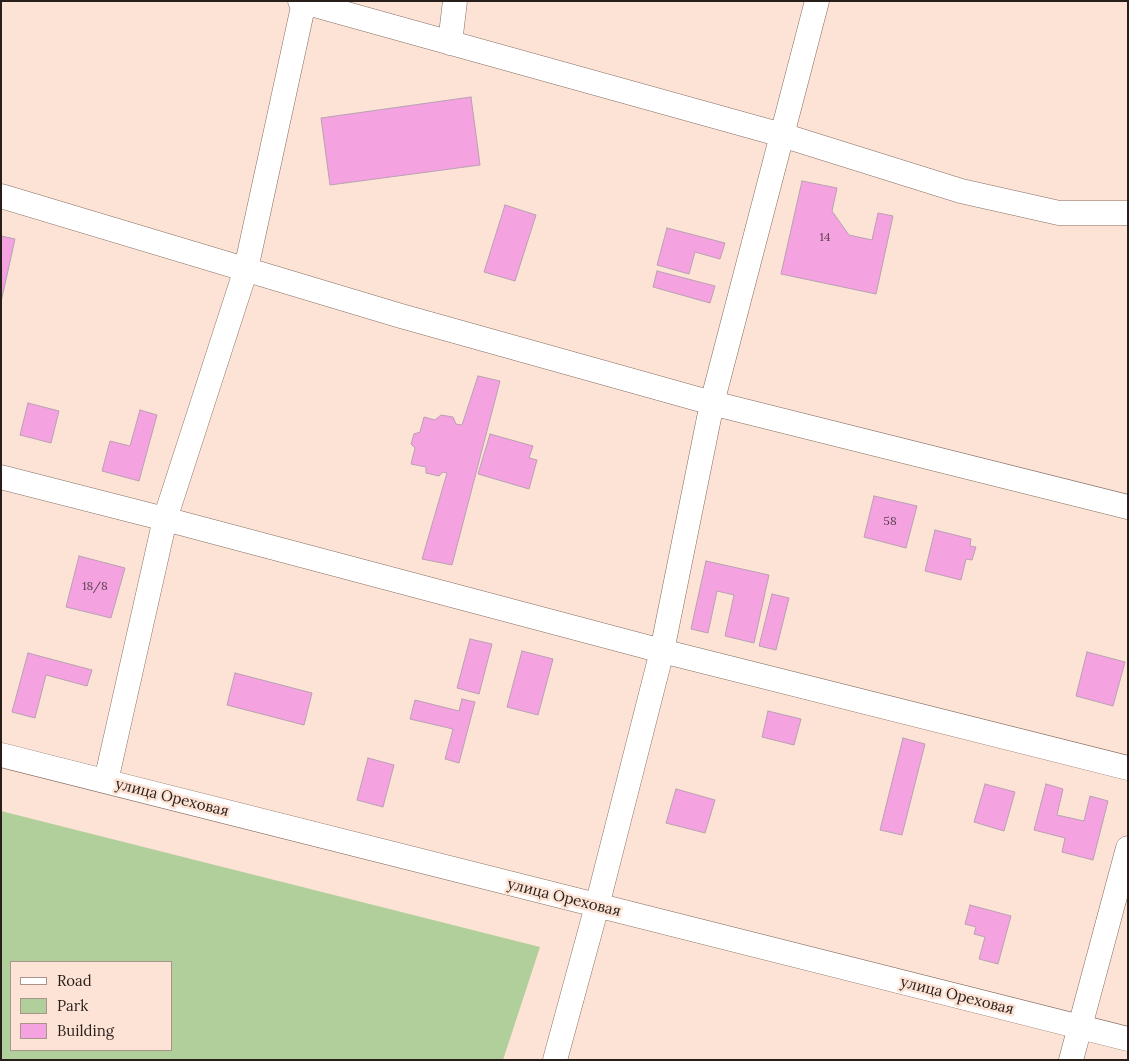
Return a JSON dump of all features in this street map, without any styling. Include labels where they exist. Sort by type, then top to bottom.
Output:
[{"type":"street","points":[[450,43],[455,1]]},
{"type":"street","points":[[555,1060],[597,906],[662,651],[712,403],[816,1]]},
{"type":"street","points":[[106,781],[165,518],[246,269],[302,2],[782,135],[961,191],[1059,214],[1128,213]]},
{"type":"street","points":[[1,196],[401,316],[712,403],[1128,507]]},
{"type":"street","points":[[1,477],[165,518],[662,651],[1128,768]]},
{"type":"street","name":"улица Ореховая","points":[[1,755],[1128,1039]]},
{"type":"street","points":[[1071,1060],[1128,848]]},
{"type":"green space","points":[[1,811],[540,947],[503,1060],[1,1060]]},
{"type":"building","points":[[471,97],[480,165],[330,185],[321,118]]},
{"type":"building","points":[[802,181],[837,188],[832,211],[849,235],[872,240],[878,213],[893,216],[876,294],[781,274]]},
{"type":"building","points":[[505,205],[536,215],[515,281],[484,272]]},
{"type":"building","points":[[667,228],[725,243],[720,259],[695,252],[689,274],[657,265]]},
{"type":"building","points":[[1,236],[15,239],[1,302]]},
{"type":"building","points":[[657,271],[715,286],[710,303],[653,287]]},
{"type":"building","points":[[478,376],[500,381],[452,565],[422,559],[447,473],[443,472],[439,476],[426,473],[426,467],[411,464],[415,448],[411,444],[414,434],[420,432],[424,417],[435,420],[441,415],[453,417],[456,424],[462,425]]},
{"type":"building","points":[[28,403],[59,411],[51,443],[20,435]]},
{"type":"building","points":[[140,410],[157,415],[139,481],[102,471],[110,441],[130,446]]},
{"type":"building","points":[[490,434],[533,446],[529,458],[537,460],[529,489],[478,474]]},
{"type":"building","points":[[874,496],[917,506],[906,548],[864,537]]},
{"type":"building","points":[[935,530],[971,539],[970,546],[976,547],[972,560],[966,559],[961,580],[925,571]]},
{"type":"building","points":[[79,556],[125,568],[111,618],[66,607]]},
{"type":"building","points":[[706,561],[769,575],[754,643],[725,636],[734,595],[717,591],[708,633],[691,629]]},
{"type":"building","points":[[772,594],[789,598],[776,650],[759,646]]},
{"type":"building","points":[[470,639],[492,644],[479,694],[457,688]]},
{"type":"building","points":[[522,651],[553,659],[538,715],[507,707]]},
{"type":"building","points":[[1087,652],[1125,662],[1113,706],[1076,696]]},
{"type":"building","points":[[28,653],[92,670],[87,686],[46,675],[35,718],[12,712]]},
{"type":"building","points":[[235,673],[312,693],[304,725],[227,705]]},
{"type":"building","points":[[462,699],[475,702],[459,763],[445,759],[453,729],[410,719],[415,700],[459,711]]},
{"type":"building","points":[[768,711],[801,719],[794,745],[762,737]]},
{"type":"building","points":[[903,738],[925,744],[902,835],[880,830]]},
{"type":"building","points":[[368,758],[394,765],[383,807],[357,800]]},
{"type":"building","points":[[985,784],[1015,792],[1004,831],[974,822]]},
{"type":"building","points":[[1046,784],[1063,789],[1057,815],[1084,821],[1090,796],[1108,801],[1093,860],[1062,852],[1065,838],[1034,830]]},
{"type":"building","points":[[676,789],[715,800],[705,833],[666,823]]},
{"type":"building","points":[[970,905],[1011,916],[998,964],[979,959],[985,937],[974,934],[976,927],[965,924]]}]
